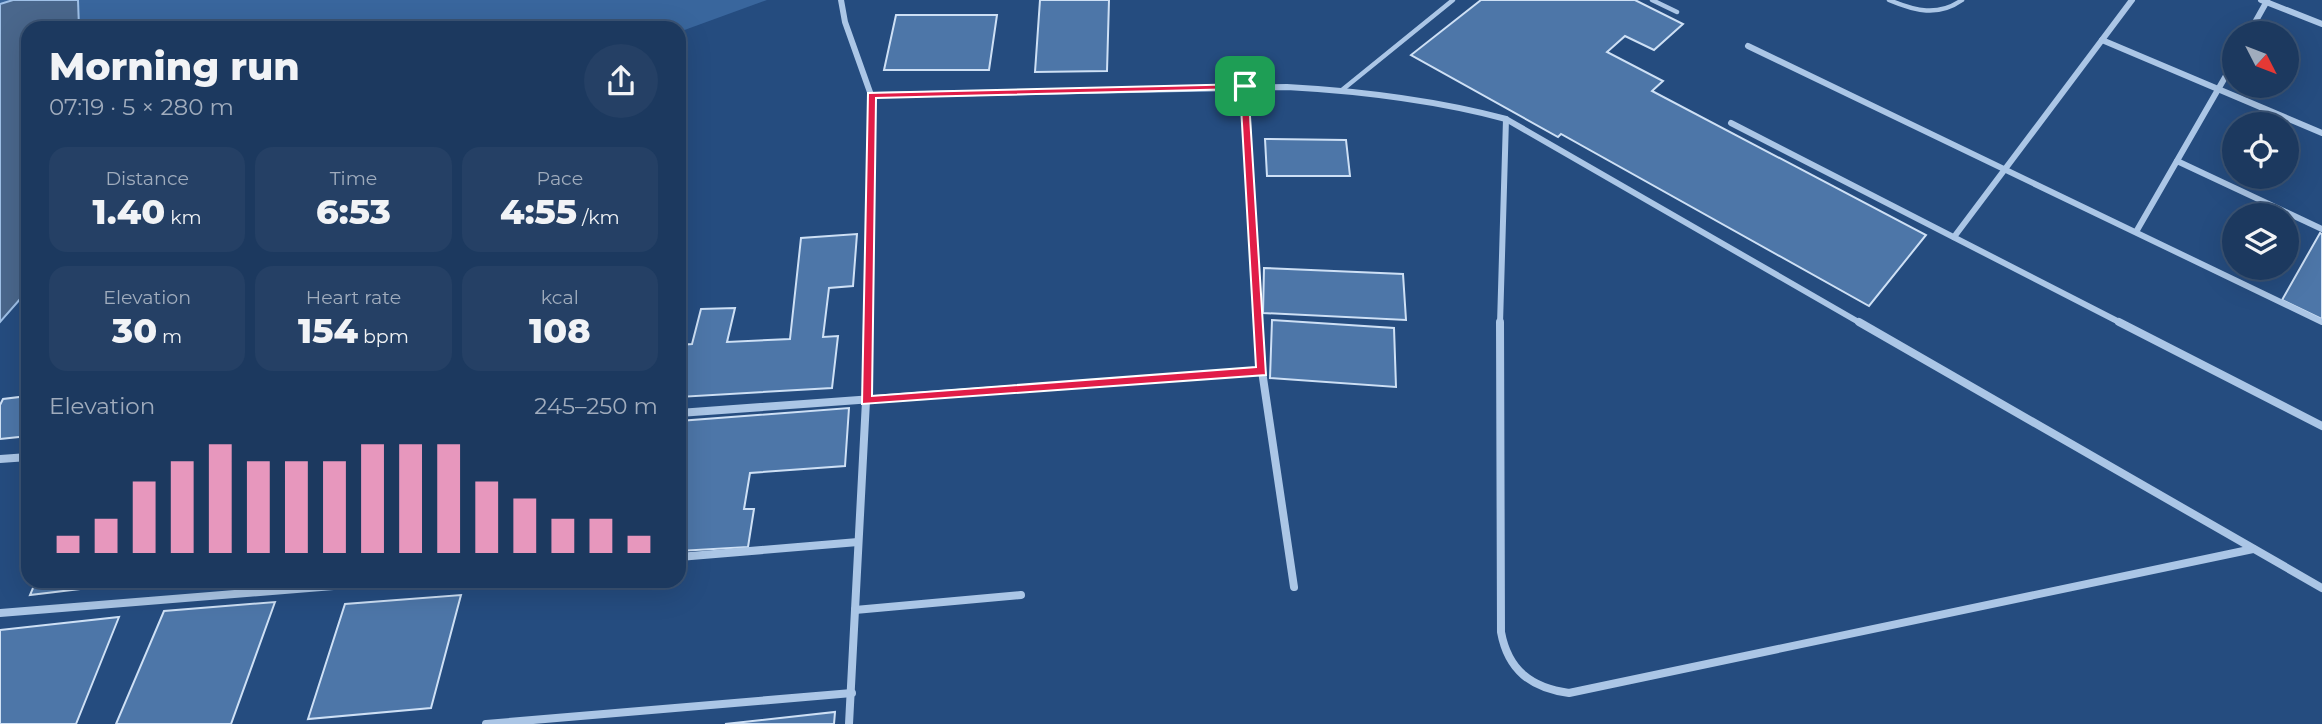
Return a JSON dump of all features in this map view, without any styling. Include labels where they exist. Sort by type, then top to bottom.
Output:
[{"type":"street","points":[[841,0],[845,22],[871,95],[866,401],[849,724]]},
{"type":"street","points":[[1954,237],[2132,0]]},
{"type":"street","points":[[2255,21],[2265,1],[2322,24]]},
{"type":"street","points":[[2102,40],[2322,133]]},
{"type":"street","points":[[1748,46],[2322,322]]},
{"type":"street","points":[[2136,232],[2222,82]]},
{"type":"street","points":[[871,95],[1245,86],[1342,90],[1469,109],[1506,119],[2322,588]]},
{"type":"street","points":[[1245,86],[1262,372],[1294,587]]},
{"type":"street","points":[[1506,119],[1499,380],[1501,632],[1506,654],[1528,683],[1569,693],[2253,549]]},
{"type":"street","points":[[1731,123],[2322,426]]},
{"type":"street","points":[[2177,161],[2322,229]]},
{"type":"street","points":[[686,414],[1262,372]]},
{"type":"street","points":[[0,459],[21,458]]},
{"type":"street","points":[[686,556],[858,542]]},
{"type":"street","points":[[0,613],[309,588]]},
{"type":"street","points":[[855,610],[1021,595]]},
{"type":"street","points":[[486,724],[852,693]]},
{"type":"lane","points":[[1342,90],[1453,0]]},
{"type":"lane","points":[[1651,0],[1677,12]]},
{"type":"lane","points":[[1889,0],[1930,13],[1945,11],[1962,0]]},
{"type":"shaded area","points":[[0,0],[767,0],[686,29],[686,21],[21,21],[21,90],[0,277]]},
{"type":"shaded area","points":[[13,0],[78,0],[79,21],[21,21],[21,298],[0,322],[0,4]]},
{"type":"building","points":[[1040,0],[1109,0],[1107,71],[1035,72]]},
{"type":"building","points":[[1481,0],[1635,0],[1683,24],[1654,50],[1625,36],[1607,52],[1663,81],[1652,91],[1926,235],[1869,306],[1561,134],[1558,137],[1411,55]]},
{"type":"building","points":[[896,15],[997,15],[989,70],[884,70]]},
{"type":"building","points":[[1265,139],[1346,140],[1350,176],[1267,176]]},
{"type":"building","points":[[2320,233],[2322,234],[2322,319],[2282,300],[2293,280],[2299,280],[2299,270]]},
{"type":"building","points":[[857,234],[853,286],[829,288],[823,337],[838,336],[832,388],[686,397],[686,344],[692,344],[701,309],[735,308],[727,342],[790,339],[801,238]]},
{"type":"building","points":[[1264,268],[1403,274],[1406,320],[1263,313]]},
{"type":"building","points":[[1272,320],[1394,328],[1396,387],[1270,378]]},
{"type":"building","points":[[21,397],[21,437],[0,439],[0,405],[3,399]]},
{"type":"building","points":[[849,408],[845,466],[750,473],[744,509],[754,509],[748,547],[686,551],[686,420]]},
{"type":"building","points":[[33,588],[88,588],[30,595]]},
{"type":"building","points":[[461,595],[431,708],[308,719],[345,604]]},
{"type":"building","points":[[275,602],[231,724],[116,724],[164,611]]},
{"type":"building","points":[[119,617],[76,724],[0,724],[0,630]]},
{"type":"building","points":[[835,712],[834,724],[725,724]]},
{"type":"route","points":[[1245,86],[1262,372],[866,401],[871,95],[1245,86]]}]
